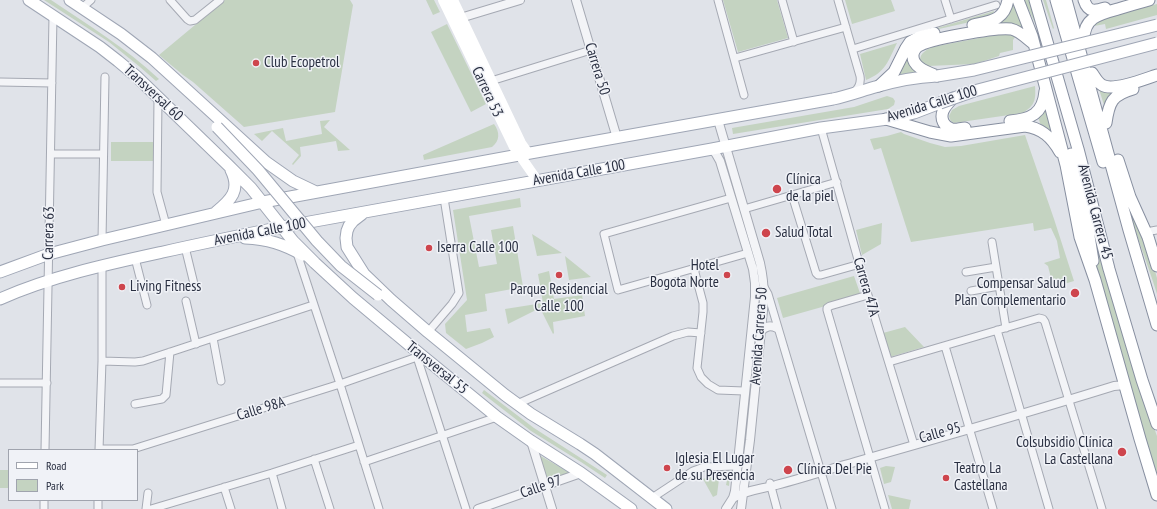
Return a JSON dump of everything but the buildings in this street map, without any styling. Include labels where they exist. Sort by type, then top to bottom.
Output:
[{"type":"main road","name":"Transversal 60","points":[[29,0],[100,47],[118,61],[229,166],[263,202]]},
{"type":"main road","name":"Transversal 60","points":[[70,0],[121,34],[152,58],[266,162],[293,181],[316,192]]},
{"type":"main road","name":"Carrera 53","points":[[444,0],[458,19],[491,81],[537,180]]},
{"type":"main road","name":"Carrera 53","points":[[453,0],[458,19],[512,144],[524,154]]},
{"type":"main road","points":[[877,87],[894,72],[906,48],[914,39],[992,21],[1003,14],[1008,0]]},
{"type":"main road","name":"Avenida Carrera 45","points":[[1018,0],[1034,44],[1046,88],[1066,165],[1080,237],[1095,280],[1157,495]]},
{"type":"main road","name":"Avenida Carrera 45","points":[[1021,0],[1035,28],[1079,180],[1095,280]]},
{"type":"main road","name":"Avenida Carrera 45","points":[[1035,0],[1078,149],[1110,269],[1142,380],[1157,424]]},
{"type":"main road","name":"Avenida Carrera 45","points":[[1056,0],[1109,182],[1129,230]]},
{"type":"main road","name":"Avenida Carrera 45","points":[[1066,0],[1129,230],[1157,325]]},
{"type":"main road","points":[[1074,0],[1106,123],[1130,197],[1152,231],[1157,266]]},
{"type":"main road","points":[[1084,0],[1088,8],[1094,10],[1131,0]]},
{"type":"main road","points":[[1084,41],[1086,28],[1090,21],[1097,15],[1149,0]]},
{"type":"main road","name":"Avenida Calle 100","points":[[0,272],[49,254],[263,202],[851,95],[914,78],[974,70],[1157,25]]},
{"type":"main road","points":[[937,76],[915,64],[913,58],[913,52],[916,48],[929,41],[1003,28],[1016,31],[1034,44]]},
{"type":"main road","name":"Avenida Calle 100","points":[[0,299],[48,281],[102,266],[222,239],[821,128],[886,119],[914,112],[990,86],[1157,43]]},
{"type":"main road","points":[[1092,73],[1101,85],[1112,88],[1157,76]]},
{"type":"main road","points":[[1106,123],[1110,108],[1114,99],[1118,95],[1157,83]]},
{"type":"main road","points":[[953,98],[943,111],[942,117],[946,125],[956,129],[1028,118],[1038,111],[1043,104],[1046,88]]},
{"type":"main road","name":"Transversal 60","points":[[196,97],[217,127],[258,170],[317,241],[342,266],[378,295],[392,301]]},
{"type":"main road","points":[[886,119],[930,132],[951,136],[1025,126],[1033,127],[1044,133],[1055,144],[1066,165]]},
{"type":"main road","points":[[213,214],[227,203],[232,197],[234,191],[234,175],[229,166]]},
{"type":"main road","name":"Transversal 55","points":[[263,202],[293,240],[315,263],[418,356],[497,417],[631,509]]},
{"type":"main road","name":"Transversal 55","points":[[364,212],[349,226],[346,238],[347,247],[364,274],[392,301],[428,332],[517,404],[590,451],[666,509]]},
{"type":"main road","points":[[222,239],[245,238],[267,240],[282,244],[315,263]]},
{"type":"street","points":[[82,8],[91,0]]},
{"type":"street","points":[[170,0],[190,21],[195,20],[220,0]]},
{"type":"street","points":[[458,19],[508,2],[520,0]]},
{"type":"street","name":"Carrera 50","points":[[576,0],[617,138]]},
{"type":"street","points":[[718,0],[744,95]]},
{"type":"street","points":[[782,0],[794,42]]},
{"type":"street","points":[[838,0],[860,76],[866,85],[877,87]]},
{"type":"street","points":[[945,0],[951,19]]},
{"type":"street","points":[[853,49],[996,5]]},
{"type":"street","name":"Carrera 63","points":[[45,449],[53,16]]},
{"type":"street","points":[[735,58],[846,27]]},
{"type":"street","points":[[491,81],[591,50]]},
{"type":"street","points":[[851,95],[859,85],[860,76]]},
{"type":"street","points":[[102,240],[105,77]]},
{"type":"street","points":[[0,82],[52,83]]},
{"type":"street","points":[[158,98],[157,192],[166,225]]},
{"type":"street","name":"Avenida Carrera 50","points":[[718,120],[760,263],[764,287],[750,440],[741,509]]},
{"type":"street","name":"Carrera 47A","points":[[821,128],[868,295],[913,443]]},
{"type":"street","name":"Avenida Carrera 50","points":[[712,149],[720,161],[753,269],[755,283],[755,297],[734,491],[733,498],[726,509]]},
{"type":"street","points":[[51,154],[104,154]]},
{"type":"street","points":[[744,209],[837,182]]},
{"type":"street","points":[[792,195],[816,273],[821,275],[860,264]]},
{"type":"street","points":[[428,332],[460,293],[444,198]]},
{"type":"street","points":[[731,198],[604,234],[618,290],[748,253]]},
{"type":"street","points":[[293,240],[379,509]]},
{"type":"street","points":[[992,242],[1006,328]]},
{"type":"street","points":[[185,247],[196,288]]},
{"type":"street","points":[[135,258],[147,305]]},
{"type":"street","points":[[99,449],[102,361],[102,266]]},
{"type":"street","points":[[966,272],[996,267]]},
{"type":"street","points":[[694,268],[703,303],[697,368],[701,377],[708,384],[718,390],[744,391]]},
{"type":"street","points":[[753,269],[768,294],[832,509]]},
{"type":"street","points":[[971,291],[999,286]]},
{"type":"street","points":[[868,295],[827,308],[885,509]]},
{"type":"street","points":[[186,301],[196,344]]},
{"type":"street","points":[[102,361],[139,362],[313,305]]},
{"type":"street","points":[[889,362],[1039,318],[1043,319],[1069,397],[1102,509]]},
{"type":"street","points":[[761,331],[768,326],[777,328]]},
{"type":"street","points":[[997,330],[1049,509]]},
{"type":"street","points":[[517,404],[673,336],[688,332],[701,333]]},
{"type":"street","points":[[213,338],[221,381]]},
{"type":"street","points":[[945,346],[993,509]]},
{"type":"street","points":[[135,404],[162,399],[166,395],[170,352]]},
{"type":"street","points":[[418,356],[466,509]]},
{"type":"street","name":"Calle 98A","points":[[133,449],[340,384],[418,356]]},
{"type":"street","name":"Calle 95","points":[[733,498],[770,485],[1069,397],[1120,385],[1123,381]]},
{"type":"street","points":[[0,383],[47,383]]},
{"type":"street","points":[[364,462],[497,417]]},
{"type":"street","points":[[531,441],[552,509]]},
{"type":"street","points":[[151,509],[359,445]]},
{"type":"street","points":[[314,459],[330,509]]},
{"type":"street","points":[[652,498],[693,471],[704,467],[737,466]]},
{"type":"street","points":[[272,473],[282,509]]},
{"type":"street","name":"Calle 97","points":[[478,509],[580,473]]},
{"type":"street","points":[[770,485],[778,509]]},
{"type":"street","points":[[224,487],[231,509]]},
{"type":"street","points":[[146,509],[148,493]]},
{"type":"street","points":[[179,501],[181,509]]},
{"type":"green space","points":[[44,0],[51,0],[106,37],[159,79],[156,81],[109,42]]},
{"type":"green space","name":"Club Ecopetrol","points":[[225,0],[350,0],[353,5],[335,112],[244,127],[193,82],[159,55]]},
{"type":"green space","points":[[426,0],[434,0],[440,12],[433,15]]},
{"type":"green space","points":[[723,0],[777,0],[788,38],[738,52]]},
{"type":"green space","points":[[845,0],[891,0],[895,11],[852,24]]},
{"type":"green space","points":[[1011,0],[1015,5],[1027,36],[993,25]]},
{"type":"green space","points":[[1024,0],[1031,0],[1043,42],[1036,25]]},
{"type":"green space","points":[[1043,0],[1046,0],[1054,28],[1053,29]]},
{"type":"green space","points":[[1157,4],[1157,15],[1106,29],[1105,24],[1094,26],[1095,23],[1104,18]]},
{"type":"green space","points":[[994,11],[993,15],[988,18],[921,33]]},
{"type":"green space","points":[[447,24],[486,104],[471,112],[431,32]]},
{"type":"green space","points":[[1000,34],[1015,37],[1013,40],[1013,50],[1000,53],[999,56],[975,64],[928,66],[920,61],[922,54],[932,47]]},
{"type":"green space","points":[[897,43],[889,61],[882,70],[866,80],[860,54]]},
{"type":"green space","points":[[908,56],[911,66],[918,74],[895,78]]},
{"type":"green space","points":[[1035,86],[1034,102],[1023,113],[954,123],[950,119],[949,116],[952,110],[959,106]]},
{"type":"green space","points":[[1098,86],[1119,90],[1106,100],[1104,105]]},
{"type":"green space","points":[[887,96],[893,98],[895,101],[894,105],[888,109],[733,134],[732,128],[854,107]]},
{"type":"green space","points":[[1046,105],[1055,138],[1041,127],[1038,116]]},
{"type":"green space","points":[[330,120],[324,127],[350,150],[338,151],[336,141],[300,147],[301,156],[293,165],[292,164],[299,155],[272,131],[262,141],[254,134],[283,128],[286,141],[322,134],[320,121]]},
{"type":"green space","points":[[494,124],[498,133],[498,139],[492,147],[424,160],[423,155]]},
{"type":"green space","points":[[901,132],[945,147],[961,146],[1025,135],[1074,281],[1044,290],[1041,281],[1051,278],[1048,266],[1044,263],[1060,258],[1057,241],[1051,228],[1034,231],[1033,223],[911,242],[881,148],[874,150],[870,139]]},
{"type":"green space","points":[[111,142],[153,142],[153,161],[111,161]]},
{"type":"green space","points":[[1122,186],[1149,250],[1157,278],[1157,294],[1130,213]]},
{"type":"green space","points":[[520,198],[521,207],[469,216],[479,267],[497,264],[491,230],[513,226],[523,287],[485,294],[487,311],[465,315],[467,332],[490,328],[494,337],[466,349],[446,333],[445,324],[467,300],[453,210]]},
{"type":"green space","points":[[1087,211],[1157,436],[1157,479],[1097,271]]},
{"type":"green space","points":[[882,223],[881,244],[862,255],[856,230]]},
{"type":"green space","points":[[532,234],[562,253],[537,256]]},
{"type":"green space","points":[[565,256],[591,277],[569,280]]},
{"type":"green space","points":[[549,271],[554,299],[582,295],[585,316],[553,322],[553,334],[540,308],[508,324],[505,309],[543,303],[538,274]]},
{"type":"green space","points":[[854,276],[861,296],[783,318],[777,298]]},
{"type":"green space","points":[[905,327],[924,347],[890,357],[883,333]]},
{"type":"green space","points":[[484,390],[534,428],[607,475],[605,478],[531,431],[482,393]]},
{"type":"green space","points":[[539,455],[572,474],[549,482]]},
{"type":"green space","points":[[886,466],[895,467],[891,482],[884,484],[880,468]]},
{"type":"green space","points":[[0,470],[8,470],[8,488],[0,488]]},
{"type":"green space","points":[[716,475],[730,475],[729,486],[726,485],[727,480],[719,479],[717,495],[713,497],[703,479]]},
{"type":"green space","points":[[888,495],[911,500],[909,509],[892,509]]},
{"type":"place","name":"Club Ecopetrol","points":[[256,63]]},
{"type":"place","name":"Clínica de la piel","points":[[777,189]]},
{"type":"place","name":"Salud Total","points":[[766,233]]},
{"type":"place","name":"Iserra Calle 100","points":[[429,248]]},
{"type":"place","name":"Parque Residencial Calle 100","points":[[559,275]]},
{"type":"place","name":"Hotel Bogota Norte","points":[[727,275]]},
{"type":"place","name":"Living Fitness","points":[[122,287]]},
{"type":"place","name":"Compensar Salud Plan Complementario","points":[[1075,293]]},
{"type":"place","name":"Colsubsidio Clínica La Castellana","points":[[1122,452]]},
{"type":"place","name":"Iglesia El Lugar de su Presencia","points":[[667,468]]},
{"type":"place","name":"Clínica Del Pie","points":[[788,470]]},
{"type":"place","name":"Teatro La Castellana","points":[[946,478]]}]
